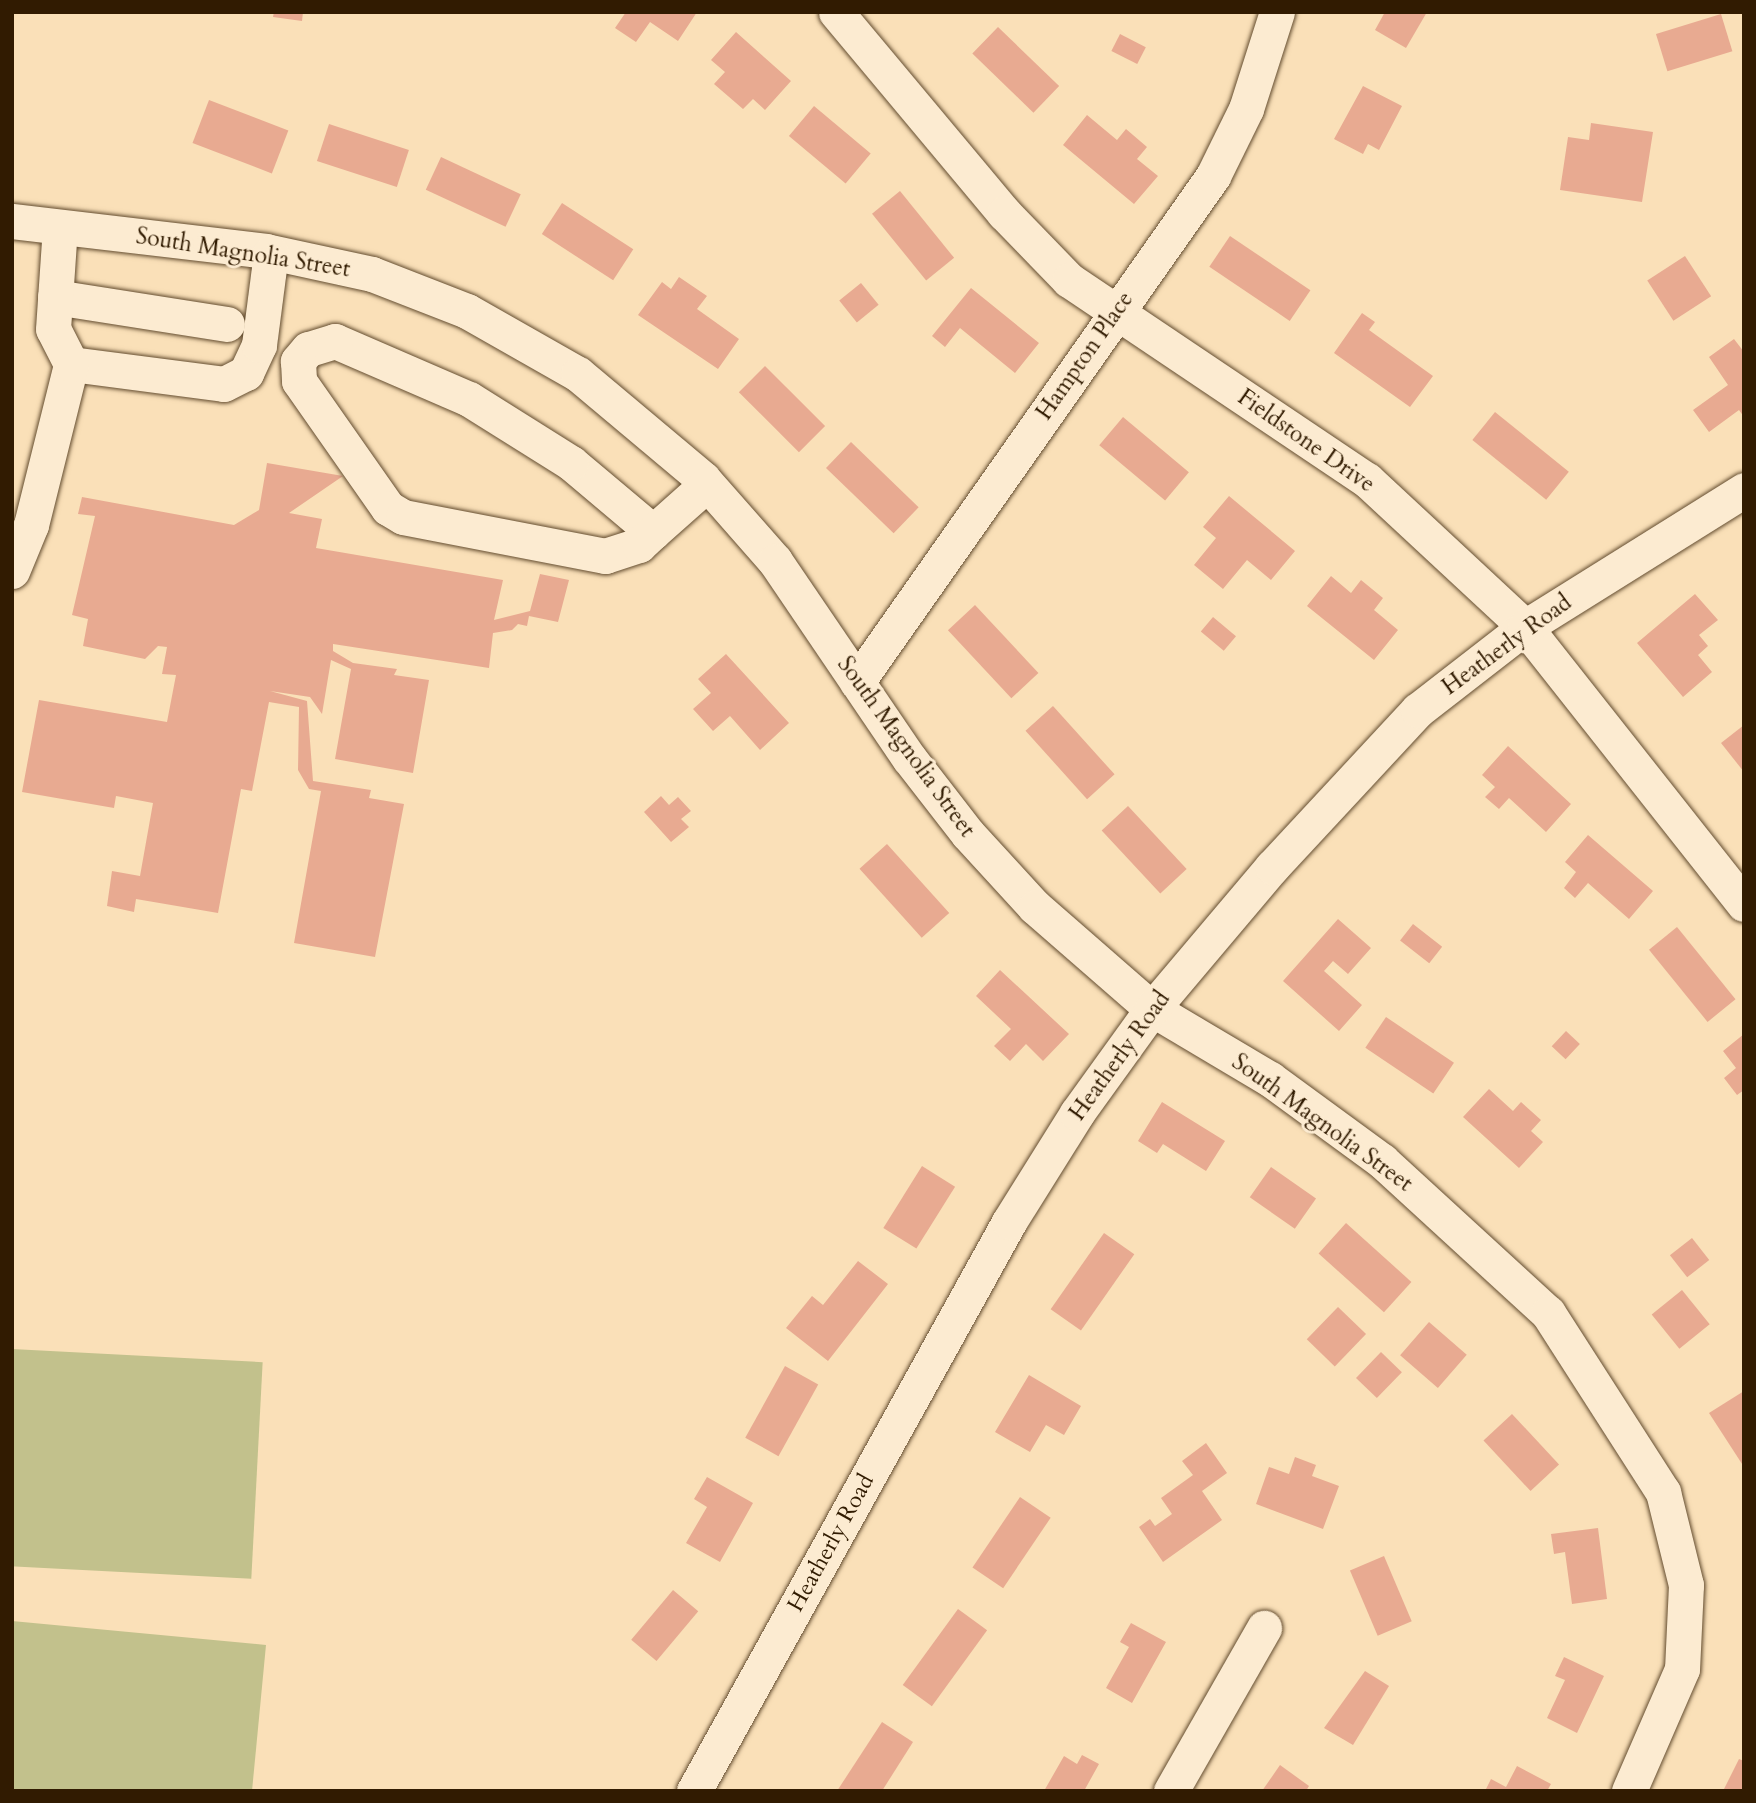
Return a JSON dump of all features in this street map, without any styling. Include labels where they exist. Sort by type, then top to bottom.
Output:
[{"type":"street","name":"Fieldstone Drive","points":[[836,12],[1004,214],[1069,280],[1115,314],[1367,480],[1525,626],[1744,904]]},
{"type":"street","name":"Hampton Place","points":[[857,682],[1213,176],[1246,109],[1277,12]]},
{"type":"street","name":"South Magnolia Street","points":[[12,221],[271,253],[373,274],[467,311],[578,374],[707,484],[775,561],[857,682],[968,834],[1035,907],[1152,1009],[1270,1079],[1382,1161],[1548,1312],[1663,1492],[1686,1585],[1682,1669],[1629,1791]]},
{"type":"street","points":[[12,571],[31,525],[71,364],[53,329],[60,226]]},
{"type":"street","points":[[71,364],[225,384],[246,373],[259,345],[271,253]]},
{"type":"street","points":[[55,297],[227,324]]},
{"type":"street","points":[[653,532],[571,463],[469,399],[335,341],[308,349],[298,360],[299,381],[388,508],[403,517],[605,556],[639,545],[707,484]]},
{"type":"street","name":"Heatherly Road","points":[[694,1791],[1009,1222],[1077,1113],[1152,1009],[1272,867],[1418,710],[1525,626],[1744,490]]},
{"type":"street","points":[[1171,1791],[1264,1628]]},
{"type":"shaded area","points":[[12,1349],[263,1362],[251,1579],[12,1566]]},
{"type":"shaded area","points":[[12,1621],[266,1645],[252,1791],[12,1791]]},
{"type":"building","points":[[274,12],[303,12],[302,21],[273,17]]},
{"type":"building","points":[[626,12],[697,12],[678,41],[650,22],[636,42],[615,28]]},
{"type":"building","points":[[1385,12],[1427,12],[1406,48],[1375,30]]},
{"type":"building","points":[[1721,14],[1732,51],[1667,71],[1656,34]]},
{"type":"building","points":[[998,27],[1059,86],[1033,113],[972,54]]},
{"type":"building","points":[[736,32],[791,81],[765,110],[753,99],[743,109],[714,84],[725,72],[711,60]]},
{"type":"building","points":[[1120,34],[1146,47],[1137,64],[1111,51]]},
{"type":"building","points":[[1363,86],[1402,106],[1379,150],[1368,144],[1363,154],[1334,139]]},
{"type":"building","points":[[209,100],[288,130],[272,173],[193,143]]},
{"type":"building","points":[[814,106],[871,154],[846,183],[789,136]]},
{"type":"building","points":[[1087,115],[1117,140],[1126,129],[1147,147],[1137,159],[1158,176],[1134,204],[1063,145]]},
{"type":"building","points":[[1591,123],[1653,132],[1642,202],[1560,190],[1568,137],[1589,140]]},
{"type":"building","points":[[329,124],[409,150],[397,187],[317,161]]},
{"type":"building","points":[[441,157],[521,194],[506,227],[426,190]]},
{"type":"building","points":[[900,191],[954,258],[926,280],[872,214]]},
{"type":"building","points":[[562,203],[633,249],[613,280],[542,234]]},
{"type":"building","points":[[1230,236],[1310,290],[1290,321],[1209,267]]},
{"type":"building","points":[[1685,256],[1711,296],[1673,321],[1647,281]]},
{"type":"building","points":[[679,277],[707,296],[697,309],[739,339],[718,369],[638,315],[662,282],[671,289]]},
{"type":"building","points":[[861,283],[879,305],[857,322],[839,301]]},
{"type":"building","points":[[971,288],[1039,343],[1015,373],[960,328],[945,347],[932,336]]},
{"type":"building","points":[[1362,313],[1375,322],[1369,330],[1433,376],[1410,407],[1334,353]]},
{"type":"building","points":[[1734,339],[1744,352],[1744,417],[1739,410],[1709,432],[1693,410],[1728,385],[1709,357]]},
{"type":"building","points":[[765,366],[825,426],[799,452],[739,392]]},
{"type":"building","points":[[1495,412],[1569,472],[1546,500],[1472,440]]},
{"type":"building","points":[[1123,417],[1189,472],[1165,501],[1099,445]]},
{"type":"building","points":[[851,442],[919,507],[894,533],[826,468]]},
{"type":"building","points":[[267,463],[343,476],[289,513],[322,519],[316,548],[503,580],[494,620],[530,611],[540,574],[569,580],[558,622],[529,616],[527,626],[518,624],[512,630],[493,633],[489,668],[333,644],[333,651],[353,663],[397,669],[394,675],[429,680],[413,773],[335,759],[351,669],[331,660],[322,714],[310,697],[270,691],[307,701],[313,781],[371,790],[369,798],[404,804],[375,957],[294,943],[321,791],[309,789],[298,770],[299,707],[269,702],[252,791],[241,789],[218,913],[136,899],[134,912],[107,906],[112,871],[140,876],[153,803],[116,796],[114,808],[22,792],[39,700],[167,722],[176,675],[162,674],[167,647],[158,646],[145,659],[83,646],[88,619],[72,615],[95,516],[78,514],[82,497],[234,525],[259,510]]},
{"type":"building","points":[[1229,496],[1295,551],[1271,580],[1247,560],[1223,589],[1194,565],[1216,538],[1203,527]]},
{"type":"building","points":[[1331,576],[1351,593],[1361,580],[1383,598],[1374,610],[1398,630],[1374,660],[1307,606]]},
{"type":"building","points":[[1695,594],[1718,620],[1699,635],[1708,646],[1698,655],[1712,672],[1683,697],[1637,643]]},
{"type":"building","points":[[975,605],[1038,673],[1011,698],[948,630]]},
{"type":"building","points":[[1213,617],[1236,636],[1224,651],[1201,632]]},
{"type":"building","points":[[726,654],[789,723],[760,750],[730,716],[713,731],[693,709],[711,693],[698,679]]},
{"type":"building","points":[[1053,706],[1115,774],[1087,799],[1026,731]]},
{"type":"building","points":[[1744,725],[1744,772],[1721,743]]},
{"type":"building","points":[[1508,746],[1571,804],[1546,832],[1509,798],[1499,809],[1485,797],[1495,787],[1482,775]]},
{"type":"building","points":[[661,796],[669,805],[678,797],[691,811],[681,819],[689,827],[671,842],[644,812]]},
{"type":"building","points":[[1128,806],[1187,869],[1160,893],[1102,831]]},
{"type":"building","points":[[1588,835],[1653,891],[1629,919],[1588,883],[1575,898],[1564,888],[1576,872],[1565,862]]},
{"type":"building","points":[[887,844],[949,913],[922,938],[860,869]]},
{"type":"building","points":[[1338,919],[1371,948],[1348,974],[1333,961],[1324,971],[1362,1005],[1339,1031],[1283,981]]},
{"type":"building","points":[[1413,924],[1442,947],[1429,963],[1400,941]]},
{"type":"building","points":[[1677,927],[1736,999],[1708,1022],[1649,950]]},
{"type":"building","points":[[1000,970],[1069,1034],[1043,1061],[1026,1044],[1010,1061],[994,1046],[1011,1029],[976,996]]},
{"type":"building","points":[[1386,1017],[1454,1063],[1433,1094],[1365,1048]]},
{"type":"building","points":[[1566,1031],[1580,1044],[1566,1059],[1552,1046]]},
{"type":"building","points":[[1744,1034],[1744,1090],[1737,1095],[1724,1078],[1736,1068],[1723,1051]]},
{"type":"building","points":[[1489,1089],[1513,1111],[1521,1102],[1541,1120],[1531,1131],[1543,1142],[1519,1168],[1463,1117]]},
{"type":"building","points":[[1162,1102],[1225,1141],[1206,1171],[1163,1144],[1157,1153],[1138,1141]]},
{"type":"building","points":[[922,1166],[955,1187],[916,1249],[883,1228]]},
{"type":"building","points":[[1271,1167],[1316,1199],[1295,1229],[1250,1197]]},
{"type":"building","points":[[1346,1223],[1411,1282],[1384,1312],[1319,1253]]},
{"type":"building","points":[[1104,1233],[1134,1254],[1081,1330],[1051,1309]]},
{"type":"building","points":[[1692,1238],[1709,1260],[1687,1277],[1670,1255]]},
{"type":"building","points":[[858,1261],[888,1284],[828,1361],[786,1328],[812,1296],[823,1305]]},
{"type":"building","points":[[1682,1290],[1710,1324],[1679,1349],[1652,1315]]},
{"type":"building","points":[[1338,1307],[1366,1334],[1335,1366],[1307,1339]]},
{"type":"building","points":[[1429,1322],[1467,1355],[1438,1388],[1400,1355]]},
{"type":"building","points":[[1381,1352],[1402,1372],[1377,1398],[1356,1378]]},
{"type":"building","points":[[785,1366],[818,1384],[778,1456],[745,1438]]},
{"type":"building","points":[[1029,1375],[1081,1406],[1064,1435],[1046,1425],[1030,1452],[995,1432]]},
{"type":"building","points":[[1744,1391],[1744,1467],[1709,1413]]},
{"type":"building","points":[[1512,1414],[1559,1464],[1531,1491],[1483,1441]]},
{"type":"building","points":[[1206,1443],[1227,1473],[1202,1491],[1222,1520],[1163,1562],[1139,1527],[1150,1519],[1155,1526],[1172,1514],[1161,1498],[1193,1475],[1182,1461]]},
{"type":"building","points":[[1295,1457],[1316,1465],[1312,1476],[1339,1486],[1323,1529],[1256,1504],[1269,1467],[1289,1474]]},
{"type":"building","points":[[707,1477],[753,1503],[720,1562],[686,1543],[707,1507],[694,1499]]},
{"type":"building","points":[[1020,1497],[1051,1518],[1003,1588],[972,1567]]},
{"type":"building","points":[[1598,1528],[1607,1599],[1572,1604],[1565,1552],[1554,1554],[1551,1534]]},
{"type":"building","points":[[1384,1556],[1412,1621],[1378,1636],[1350,1570]]},
{"type":"building","points":[[673,1590],[698,1611],[656,1661],[631,1640]]},
{"type":"building","points":[[958,1609],[987,1630],[932,1706],[903,1685]]},
{"type":"building","points":[[1131,1623],[1166,1642],[1132,1703],[1106,1688],[1129,1647],[1120,1642]]},
{"type":"building","points":[[1564,1657],[1604,1676],[1577,1733],[1547,1718],[1565,1680],[1555,1676]]},
{"type":"building","points":[[1365,1671],[1389,1686],[1353,1745],[1324,1728]]},
{"type":"building","points":[[882,1722],[913,1742],[882,1791],[837,1791]]},
{"type":"building","points":[[1082,1755],[1099,1764],[1084,1791],[1044,1791],[1064,1756],[1077,1764]]},
{"type":"building","points":[[1739,1759],[1744,1761],[1744,1791],[1723,1791]]},
{"type":"building","points":[[1280,1765],[1309,1786],[1306,1791],[1262,1791]]},
{"type":"building","points":[[1517,1766],[1551,1784],[1547,1791],[1485,1791],[1491,1779],[1506,1787]]}]
